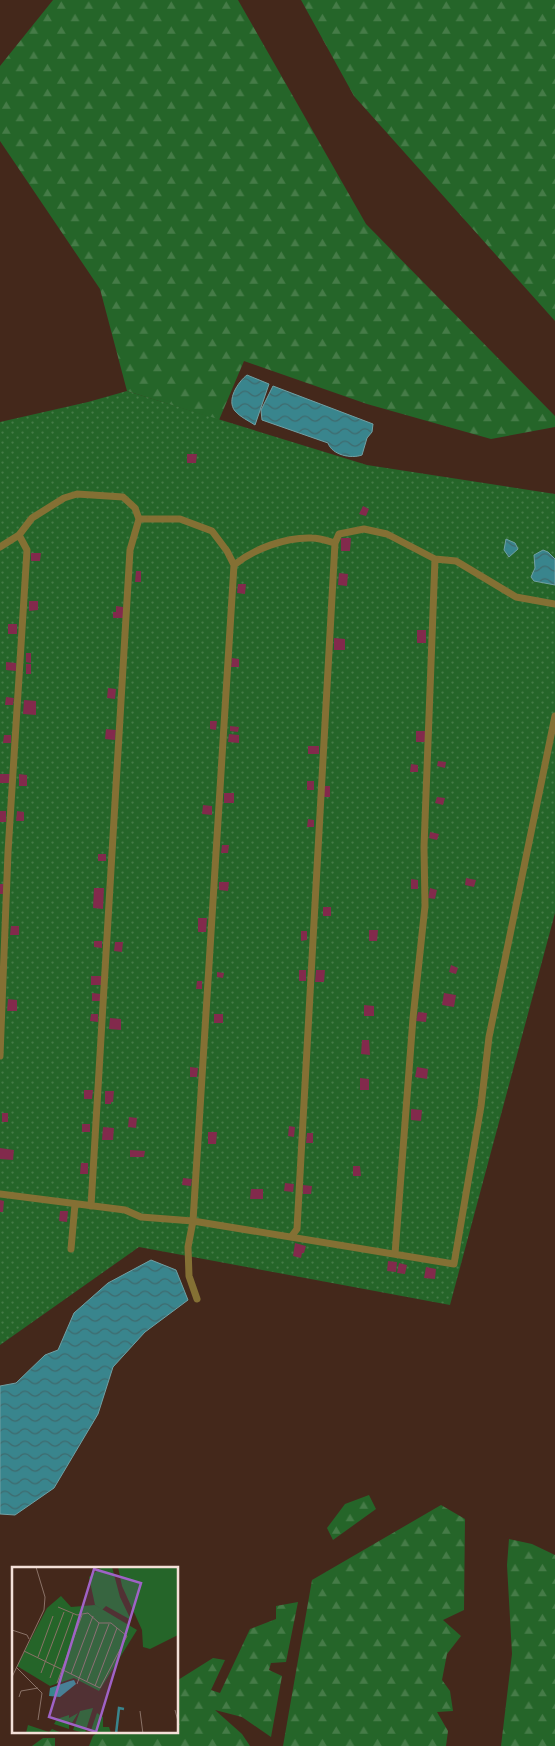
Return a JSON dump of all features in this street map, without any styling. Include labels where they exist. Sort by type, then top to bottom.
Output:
[{"type":"lane","points":[[0,547],[19,535],[32,518],[64,498],[77,494],[123,497],[134,508],[139,519],[130,550],[91,1206]]},
{"type":"lane","points":[[139,519],[180,519],[212,531],[234,565],[193,1221],[188,1247],[189,1276],[197,1299]]},
{"type":"lane","points":[[291,1237],[297,1229],[335,543],[339,534],[364,529],[387,534],[435,559],[456,561],[516,597],[555,604]]},
{"type":"lane","points":[[0,1056],[8,852],[27,550],[19,535]]},
{"type":"lane","points":[[234,565],[245,556],[289,540],[313,538],[335,543]]},
{"type":"lane","points":[[395,1254],[413,1018],[424,906],[424,837],[435,559]]},
{"type":"lane","points":[[0,1194],[125,1210],[141,1217],[193,1221],[454,1264],[481,1106],[489,1037],[555,716]]},
{"type":"lane","points":[[71,1249],[75,1204]]},
{"type":"green space","points":[[53,0],[238,0],[366,224],[555,416],[555,427],[491,439],[367,404],[244,361],[219,420],[127,391],[100,289],[0,141],[0,66]]},
{"type":"green space","points":[[301,0],[555,0],[555,321],[354,96]]},
{"type":"green space","points":[[127,391],[367,465],[555,494],[555,913],[450,1305],[139,1247],[0,1345],[0,422]]},
{"type":"green space","points":[[369,1495],[376,1509],[333,1540],[327,1528],[345,1504]]},
{"type":"green space","points":[[441,1505],[465,1519],[464,1610],[443,1620],[461,1636],[447,1654],[442,1680],[450,1691],[453,1711],[437,1712],[448,1731],[446,1746],[283,1746],[312,1580]]},
{"type":"green space","points":[[509,1539],[532,1544],[555,1555],[555,1746],[501,1746],[512,1654],[507,1565]]},
{"type":"green space","points":[[298,1602],[286,1662],[271,1663],[269,1670],[282,1676],[271,1737],[242,1717],[215,1710],[242,1734],[250,1746],[89,1746],[96,1734],[179,1734],[179,1679],[213,1658],[225,1660],[211,1690],[220,1693],[250,1629],[276,1619],[276,1606]]},
{"type":"green space","points":[[43,1738],[55,1738],[55,1746],[32,1746]]},
{"type":"water","points":[[247,375],[269,384],[255,425],[235,411],[232,402],[234,392]]},
{"type":"water","points":[[273,386],[373,424],[372,432],[367,438],[362,455],[353,457],[342,455],[333,450],[328,443],[262,420],[261,410]]},
{"type":"water","points":[[506,539],[515,543],[518,549],[509,557],[504,550]]},
{"type":"water","points":[[543,550],[555,559],[555,585],[534,581],[531,577],[535,568],[534,555]]},
{"type":"water","points":[[151,1260],[176,1270],[188,1300],[145,1332],[113,1367],[98,1414],[54,1488],[15,1515],[0,1514],[0,1386],[16,1383],[45,1355],[58,1350],[74,1313],[108,1283]]},
{"type":"building","points":[[187,454],[197,454],[196,463],[187,463]]},
{"type":"building","points":[[363,506],[369,509],[366,516],[359,514]]},
{"type":"building","points":[[341,538],[351,538],[350,551],[341,551]]},
{"type":"building","points":[[31,553],[41,553],[40,561],[31,561]]},
{"type":"building","points":[[136,571],[141,571],[141,582],[135,582]]},
{"type":"building","points":[[339,573],[348,574],[347,586],[338,585]]},
{"type":"building","points":[[238,584],[246,584],[245,594],[237,593]]},
{"type":"building","points":[[29,601],[38,601],[38,610],[29,611]]},
{"type":"building","points":[[116,606],[123,607],[123,618],[113,618]]},
{"type":"building","points":[[8,624],[17,624],[17,634],[8,634]]},
{"type":"building","points":[[417,630],[426,630],[426,643],[417,643]]},
{"type":"building","points":[[334,638],[345,639],[345,650],[334,650]]},
{"type":"building","points":[[26,653],[31,653],[31,663],[26,662]]},
{"type":"building","points":[[232,658],[239,659],[239,667],[231,667]]},
{"type":"building","points":[[6,662],[16,663],[16,671],[6,670]]},
{"type":"building","points":[[26,664],[31,664],[31,674],[26,674]]},
{"type":"building","points":[[108,688],[116,689],[115,699],[107,698]]},
{"type":"building","points":[[6,697],[14,698],[13,705],[5,705]]},
{"type":"building","points":[[24,700],[36,701],[36,715],[23,714]]},
{"type":"building","points":[[210,721],[217,721],[216,730],[210,729]]},
{"type":"building","points":[[230,726],[239,727],[238,732],[230,731]]},
{"type":"building","points":[[106,729],[116,730],[115,740],[105,739]]},
{"type":"building","points":[[416,731],[425,731],[425,742],[416,742]]},
{"type":"building","points":[[229,734],[239,735],[239,743],[228,742]]},
{"type":"building","points":[[4,735],[11,735],[11,743],[3,743]]},
{"type":"building","points":[[308,746],[319,746],[319,754],[308,754]]},
{"type":"building","points":[[438,761],[446,762],[445,768],[437,766]]},
{"type":"building","points":[[411,764],[418,765],[418,772],[410,772]]},
{"type":"building","points":[[0,774],[10,774],[10,783],[0,783]]},
{"type":"building","points":[[19,774],[27,775],[27,786],[19,786]]},
{"type":"building","points":[[307,781],[314,781],[314,790],[307,790]]},
{"type":"building","points":[[324,786],[330,786],[330,797],[324,797]]},
{"type":"building","points":[[224,793],[234,793],[234,803],[224,803]]},
{"type":"building","points":[[437,797],[445,798],[443,805],[435,803]]},
{"type":"building","points":[[203,805],[212,806],[212,815],[202,814]]},
{"type":"building","points":[[0,811],[6,811],[6,822],[0,822]]},
{"type":"building","points":[[17,811],[24,812],[24,821],[16,821]]},
{"type":"building","points":[[308,819],[314,820],[314,827],[307,827]]},
{"type":"building","points":[[430,832],[439,834],[437,840],[429,838]]},
{"type":"building","points":[[222,845],[229,845],[228,853],[221,853]]},
{"type":"building","points":[[98,854],[106,854],[106,861],[98,861]]},
{"type":"building","points":[[466,878],[476,880],[474,887],[465,885]]},
{"type":"building","points":[[411,879],[418,880],[418,889],[411,889]]},
{"type":"building","points":[[219,882],[229,882],[228,891],[219,890]]},
{"type":"building","points":[[0,884],[4,884],[3,894],[0,894]]},
{"type":"building","points":[[94,888],[104,888],[103,909],[93,908]]},
{"type":"building","points":[[430,888],[437,890],[435,899],[428,898]]},
{"type":"building","points":[[323,907],[331,907],[331,916],[323,916]]},
{"type":"building","points":[[198,918],[207,918],[206,932],[198,932]]},
{"type":"building","points":[[11,926],[19,926],[19,935],[10,935]]},
{"type":"building","points":[[369,930],[378,930],[377,941],[369,941]]},
{"type":"building","points":[[301,931],[307,931],[307,940],[301,941]]},
{"type":"building","points":[[94,941],[102,941],[102,948],[94,947]]},
{"type":"building","points":[[115,942],[123,942],[122,952],[114,951]]},
{"type":"building","points":[[451,965],[458,968],[456,974],[449,972]]},
{"type":"building","points":[[299,970],[306,970],[306,981],[299,981]]},
{"type":"building","points":[[316,970],[325,970],[324,982],[315,982]]},
{"type":"building","points":[[217,972],[224,973],[223,978],[217,977]]},
{"type":"building","points":[[91,976],[101,976],[101,985],[91,985]]},
{"type":"building","points":[[197,981],[202,981],[202,989],[196,989]]},
{"type":"building","points":[[92,993],[101,994],[101,1001],[92,1001]]},
{"type":"building","points":[[444,993],[456,995],[454,1007],[442,1005]]},
{"type":"building","points":[[8,999],[17,1000],[17,1011],[7,1011]]},
{"type":"building","points":[[364,1005],[374,1006],[374,1016],[364,1016]]},
{"type":"building","points":[[418,1012],[427,1013],[426,1022],[416,1021]]},
{"type":"building","points":[[91,1014],[98,1014],[98,1022],[90,1021]]},
{"type":"building","points":[[214,1014],[223,1014],[223,1023],[214,1023]]},
{"type":"building","points":[[110,1018],[121,1019],[121,1030],[109,1029]]},
{"type":"building","points":[[362,1040],[369,1040],[370,1055],[361,1054]]},
{"type":"building","points":[[190,1067],[198,1068],[197,1077],[190,1077]]},
{"type":"building","points":[[417,1067],[428,1069],[427,1079],[415,1077]]},
{"type":"building","points":[[360,1078],[369,1079],[369,1090],[360,1090]]},
{"type":"building","points":[[84,1090],[93,1090],[92,1099],[84,1099]]},
{"type":"building","points":[[105,1091],[114,1091],[111,1104],[105,1104]]},
{"type":"building","points":[[411,1109],[422,1110],[421,1121],[411,1120]]},
{"type":"building","points":[[2,1113],[8,1113],[8,1122],[2,1122]]},
{"type":"building","points":[[129,1117],[137,1118],[136,1128],[128,1127]]},
{"type":"building","points":[[82,1124],[90,1124],[90,1132],[82,1132]]},
{"type":"building","points":[[289,1126],[295,1127],[294,1137],[288,1136]]},
{"type":"building","points":[[103,1127],[114,1128],[113,1140],[102,1140]]},
{"type":"building","points":[[208,1132],[217,1132],[216,1144],[208,1144]]},
{"type":"building","points":[[307,1133],[313,1133],[313,1143],[306,1143]]},
{"type":"building","points":[[0,1148],[14,1150],[13,1160],[0,1159]]},
{"type":"building","points":[[130,1150],[145,1151],[144,1157],[130,1157]]},
{"type":"building","points":[[81,1163],[88,1163],[88,1174],[80,1174]]},
{"type":"building","points":[[353,1166],[360,1166],[361,1176],[353,1176]]},
{"type":"building","points":[[183,1178],[192,1179],[191,1186],[182,1185]]},
{"type":"building","points":[[285,1183],[294,1184],[293,1192],[284,1191]]},
{"type":"building","points":[[303,1185],[312,1186],[311,1194],[303,1194]]},
{"type":"building","points":[[251,1189],[263,1189],[263,1199],[250,1199]]},
{"type":"building","points":[[0,1200],[4,1201],[3,1212],[0,1212]]},
{"type":"building","points":[[60,1211],[68,1211],[67,1222],[59,1221]]},
{"type":"building","points":[[295,1243],[306,1246],[301,1258],[293,1256]]},
{"type":"building","points":[[388,1261],[397,1262],[396,1272],[387,1271]]},
{"type":"building","points":[[399,1263],[407,1265],[405,1274],[397,1273]]},
{"type":"building","points":[[426,1267],[436,1269],[435,1279],[424,1278]]}]
